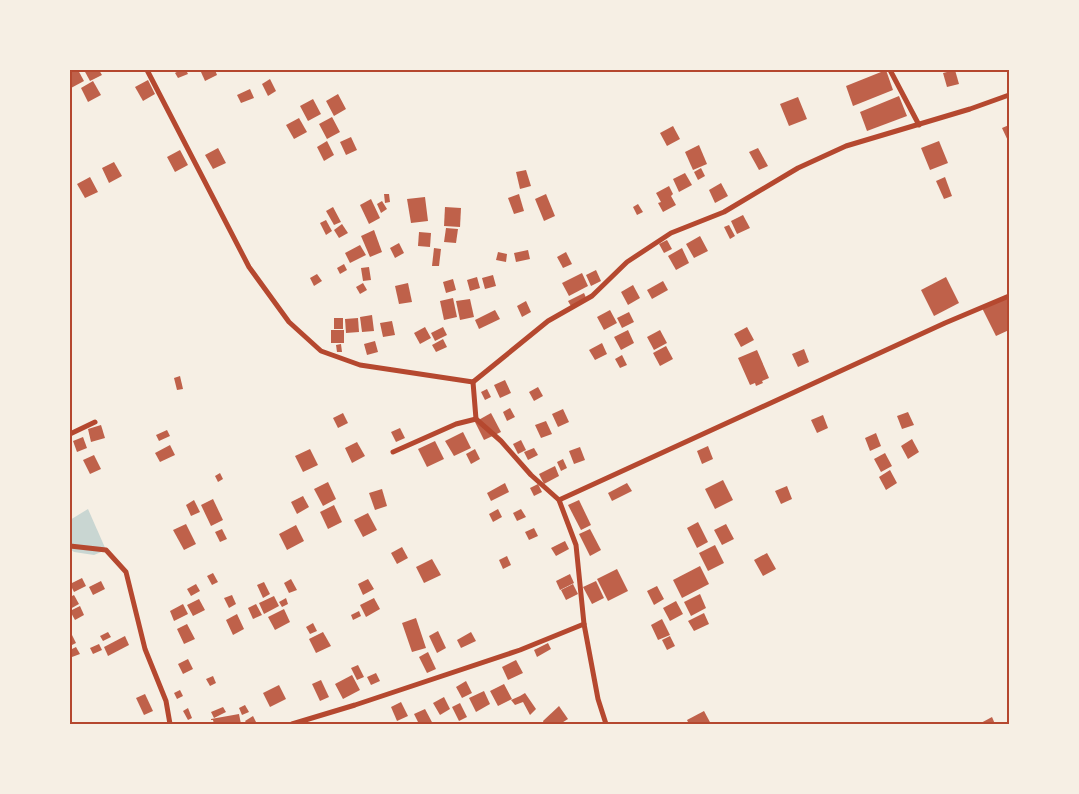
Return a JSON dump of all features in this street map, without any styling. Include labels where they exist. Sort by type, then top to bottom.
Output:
[{"type":"street","points":[[147,70],[249,267],[289,322],[321,351],[360,365],[473,382],[548,320],[592,296],[627,262],[671,233],[724,212],[798,168],[846,146],[919,125],[1009,95]]},
{"type":"street","points":[[890,70],[919,125]]},
{"type":"street","points":[[559,500],[945,323],[1009,296]]},
{"type":"street","points":[[473,382],[476,419],[500,441],[531,475],[559,500],[576,545],[584,624],[598,699],[606,724]]},
{"type":"street","points":[[393,452],[456,424],[476,419]]},
{"type":"street","points":[[70,434],[95,422]]},
{"type":"street","points":[[70,546],[106,550],[126,572],[144,648],[166,701],[170,724]]},
{"type":"street","points":[[292,724],[520,650],[584,624]]},
{"type":"shaded area","points":[[88,509],[106,550],[94,555],[74,552],[70,549],[70,520]]},
{"type":"building","points":[[70,70],[78,70],[84,81],[71,88],[70,86]]},
{"type":"building","points":[[84,70],[99,70],[102,75],[90,81]]},
{"type":"building","points":[[180,70],[186,70],[188,74],[178,78],[175,73]]},
{"type":"building","points":[[215,70],[217,75],[205,81],[201,72]]},
{"type":"building","points":[[886,70],[893,90],[853,106],[846,86]]},
{"type":"building","points":[[955,70],[959,84],[947,87],[943,73]]},
{"type":"building","points":[[270,79],[276,91],[268,96],[262,84]]},
{"type":"building","points":[[148,80],[155,94],[143,101],[135,87]]},
{"type":"building","points":[[93,81],[101,95],[88,102],[81,88]]},
{"type":"building","points":[[250,89],[254,98],[241,103],[237,95]]},
{"type":"building","points":[[338,94],[346,109],[334,116],[326,101]]},
{"type":"building","points":[[899,96],[907,116],[867,131],[860,112]]},
{"type":"building","points":[[798,97],[807,119],[789,126],[780,104]]},
{"type":"building","points":[[313,99],[321,114],[308,121],[300,106]]},
{"type":"building","points":[[332,117],[340,132],[327,139],[319,124]]},
{"type":"building","points":[[299,118],[307,132],[294,139],[286,125]]},
{"type":"building","points":[[1009,125],[1009,143],[1002,128]]},
{"type":"building","points":[[673,126],[680,139],[667,146],[660,133]]},
{"type":"building","points":[[351,137],[357,150],[346,155],[340,142]]},
{"type":"building","points":[[327,141],[334,155],[324,161],[317,147]]},
{"type":"building","points":[[939,141],[948,163],[930,170],[921,148]]},
{"type":"building","points":[[699,145],[707,164],[693,170],[685,152]]},
{"type":"building","points":[[218,148],[226,163],[213,169],[205,155]]},
{"type":"building","points":[[758,148],[768,166],[759,170],[749,152]]},
{"type":"building","points":[[180,150],[188,165],[175,172],[167,157]]},
{"type":"building","points":[[114,162],[122,176],[109,183],[102,168]]},
{"type":"building","points":[[701,168],[705,176],[698,180],[694,172]]},
{"type":"building","points":[[526,170],[531,186],[520,189],[516,172]]},
{"type":"building","points":[[685,173],[692,185],[679,192],[673,179]]},
{"type":"building","points":[[90,177],[98,192],[85,198],[77,184]]},
{"type":"building","points":[[945,177],[952,196],[944,199],[936,181]]},
{"type":"building","points":[[721,183],[728,196],[715,203],[709,190]]},
{"type":"building","points":[[669,186],[673,194],[671,196],[676,205],[663,212],[658,203],[661,202],[656,193]]},
{"type":"building","points":[[384,194],[389,194],[390,202],[385,203]]},
{"type":"building","points":[[519,194],[524,211],[514,214],[508,198]]},
{"type":"building","points":[[546,194],[555,216],[544,221],[535,199]]},
{"type":"building","points":[[425,197],[428,221],[411,223],[407,199]]},
{"type":"building","points":[[371,199],[380,218],[369,224],[360,205]]},
{"type":"building","points":[[382,201],[387,209],[381,213],[377,204]]},
{"type":"building","points":[[638,204],[643,212],[637,215],[633,207]]},
{"type":"building","points":[[333,207],[341,222],[334,225],[326,211]]},
{"type":"building","points":[[445,207],[461,208],[460,227],[444,226]]},
{"type":"building","points":[[743,215],[750,228],[737,234],[731,221]]},
{"type":"building","points":[[326,220],[332,231],[326,235],[320,223]]},
{"type":"building","points":[[342,224],[348,233],[339,238],[334,230]]},
{"type":"building","points":[[729,225],[735,236],[730,239],[724,227]]},
{"type":"building","points":[[446,228],[458,229],[456,243],[444,242]]},
{"type":"building","points":[[374,230],[382,252],[370,257],[361,236]]},
{"type":"building","points":[[419,232],[431,233],[430,247],[418,246]]},
{"type":"building","points":[[700,236],[708,251],[694,258],[686,244]]},
{"type":"building","points":[[667,240],[672,249],[664,253],[659,244]]},
{"type":"building","points":[[399,243],[404,253],[395,258],[390,248]]},
{"type":"building","points":[[360,245],[366,255],[350,263],[345,253]]},
{"type":"building","points":[[434,248],[441,249],[439,266],[432,266]]},
{"type":"building","points":[[682,248],[689,263],[676,270],[668,256]]},
{"type":"building","points":[[528,250],[530,259],[516,262],[514,253]]},
{"type":"building","points":[[498,252],[507,254],[506,262],[496,260]]},
{"type":"building","points":[[566,252],[572,264],[563,268],[557,257]]},
{"type":"building","points":[[344,264],[347,270],[340,274],[337,268]]},
{"type":"building","points":[[369,267],[371,280],[363,281],[361,268]]},
{"type":"building","points":[[596,270],[601,281],[591,286],[586,275]]},
{"type":"building","points":[[582,273],[588,286],[569,296],[562,283]]},
{"type":"building","points":[[317,274],[322,281],[314,286],[310,278]]},
{"type":"building","points":[[493,275],[496,286],[485,289],[482,278]]},
{"type":"building","points":[[477,277],[480,288],[470,291],[467,280]]},
{"type":"building","points":[[946,277],[959,303],[934,316],[921,290]]},
{"type":"building","points":[[453,279],[456,290],[446,293],[443,282]]},
{"type":"building","points":[[663,281],[668,290],[652,299],[647,290]]},
{"type":"building","points":[[363,283],[367,290],[360,294],[356,287]]},
{"type":"building","points":[[408,283],[412,302],[399,304],[395,286]]},
{"type":"building","points":[[633,285],[640,298],[628,305],[621,292]]},
{"type":"building","points":[[584,293],[587,300],[572,308],[568,301]]},
{"type":"building","points":[[1006,296],[1009,303],[1009,330],[996,336],[982,308]]},
{"type":"building","points":[[453,298],[457,317],[444,320],[440,301]]},
{"type":"building","points":[[470,299],[474,317],[460,320],[456,301]]},
{"type":"building","points":[[526,301],[531,312],[522,317],[517,306]]},
{"type":"building","points":[[495,310],[500,319],[479,329],[475,320]]},
{"type":"building","points":[[610,310],[617,323],[604,330],[597,317]]},
{"type":"building","points":[[629,312],[634,322],[622,328],[617,318]]},
{"type":"building","points":[[372,315],[374,331],[362,332],[360,317]]},
{"type":"building","points":[[334,318],[343,318],[343,329],[334,329]]},
{"type":"building","points":[[358,318],[359,332],[346,333],[345,319]]},
{"type":"building","points":[[392,321],[395,335],[383,337],[380,323]]},
{"type":"building","points":[[425,327],[431,338],[420,344],[414,333]]},
{"type":"building","points":[[443,327],[447,335],[435,341],[431,333]]},
{"type":"building","points":[[747,327],[754,340],[741,347],[734,334]]},
{"type":"building","points":[[331,330],[344,330],[344,343],[331,343]]},
{"type":"building","points":[[628,330],[634,343],[621,350],[614,337]]},
{"type":"building","points":[[660,330],[667,343],[654,350],[647,337]]},
{"type":"building","points":[[443,339],[447,347],[436,352],[432,345]]},
{"type":"building","points":[[375,341],[378,352],[367,355],[364,344]]},
{"type":"building","points":[[602,343],[607,354],[595,360],[589,350]]},
{"type":"building","points":[[341,344],[342,352],[337,352],[336,345]]},
{"type":"building","points":[[666,346],[673,359],[660,366],[653,353]]},
{"type":"building","points":[[804,349],[809,362],[798,367],[792,354]]},
{"type":"building","points":[[757,350],[769,378],[756,386],[755,383],[750,385],[738,358]]},
{"type":"building","points":[[622,355],[627,365],[620,368],[615,359]]},
{"type":"building","points":[[180,376],[183,389],[177,390],[174,378]]},
{"type":"building","points":[[505,380],[511,393],[500,398],[494,385]]},
{"type":"building","points":[[538,387],[543,396],[534,401],[529,392]]},
{"type":"building","points":[[487,389],[491,397],[485,400],[481,392]]},
{"type":"building","points":[[510,408],[515,417],[507,421],[503,412]]},
{"type":"building","points":[[563,409],[569,422],[558,427],[552,414]]},
{"type":"building","points":[[908,412],[914,425],[902,429],[897,416]]},
{"type":"building","points":[[343,413],[348,423],[338,428],[333,418]]},
{"type":"building","points":[[491,413],[501,432],[484,440],[475,422]]},
{"type":"building","points":[[823,415],[828,428],[817,433],[811,420]]},
{"type":"building","points":[[546,421],[552,434],[541,438],[535,425]]},
{"type":"building","points":[[101,425],[105,438],[91,442],[88,429]]},
{"type":"building","points":[[400,428],[405,438],[396,442],[391,432]]},
{"type":"building","points":[[167,430],[170,436],[159,441],[156,435]]},
{"type":"building","points":[[463,432],[471,448],[454,456],[445,441]]},
{"type":"building","points":[[876,433],[881,446],[870,451],[865,438]]},
{"type":"building","points":[[83,437],[87,448],[77,452],[73,441]]},
{"type":"building","points":[[912,439],[919,452],[908,459],[901,446]]},
{"type":"building","points":[[521,440],[526,450],[518,454],[513,444]]},
{"type":"building","points":[[435,441],[444,459],[427,467],[418,449]]},
{"type":"building","points":[[357,442],[365,456],[352,463],[345,448]]},
{"type":"building","points":[[170,445],[175,455],[160,462],[155,453]]},
{"type":"building","points":[[708,446],[713,459],[702,464],[697,451]]},
{"type":"building","points":[[580,447],[585,460],[574,464],[569,451]]},
{"type":"building","points":[[534,448],[538,455],[528,460],[524,452]]},
{"type":"building","points":[[310,449],[318,465],[303,472],[295,456]]},
{"type":"building","points":[[475,449],[480,459],[471,464],[466,454]]},
{"type":"building","points":[[885,453],[892,466],[881,472],[874,459]]},
{"type":"building","points":[[94,455],[101,469],[90,474],[83,460]]},
{"type":"building","points":[[563,459],[567,468],[561,471],[557,462]]},
{"type":"building","points":[[555,466],[559,476],[544,484],[539,474]]},
{"type":"building","points":[[890,470],[897,483],[886,490],[879,477]]},
{"type":"building","points":[[220,473],[223,479],[218,482],[215,476]]},
{"type":"building","points":[[723,480],[733,500],[715,509],[705,489]]},
{"type":"building","points":[[328,482],[336,499],[323,506],[314,489]]},
{"type":"building","points":[[505,483],[509,492],[491,501],[487,493]]},
{"type":"building","points":[[627,483],[632,491],[612,501],[608,493]]},
{"type":"building","points":[[538,484],[542,492],[534,496],[530,488]]},
{"type":"building","points":[[787,486],[792,499],[781,504],[775,491]]},
{"type":"building","points":[[382,489],[387,506],[375,510],[369,493]]},
{"type":"building","points":[[303,496],[309,507],[297,514],[291,502]]},
{"type":"building","points":[[213,499],[223,520],[211,526],[201,505]]},
{"type":"building","points":[[194,500],[200,512],[191,516],[186,505]]},
{"type":"building","points":[[579,500],[591,525],[581,530],[568,505]]},
{"type":"building","points":[[334,505],[342,522],[328,529],[320,512]]},
{"type":"building","points":[[498,509],[502,517],[493,522],[489,514]]},
{"type":"building","points":[[521,509],[526,517],[517,521],[513,513]]},
{"type":"building","points":[[368,513],[377,530],[363,537],[354,520]]},
{"type":"building","points":[[698,522],[708,542],[697,548],[687,528]]},
{"type":"building","points":[[186,524],[196,544],[184,550],[173,530]]},
{"type":"building","points":[[726,524],[734,539],[722,545],[714,530]]},
{"type":"building","points":[[296,525],[304,541],[287,550],[279,534]]},
{"type":"building","points":[[534,528],[538,536],[529,540],[525,532]]},
{"type":"building","points":[[222,529],[227,539],[220,542],[215,532]]},
{"type":"building","points":[[590,529],[601,550],[590,556],[579,534]]},
{"type":"building","points":[[565,541],[569,549],[556,556],[551,548]]},
{"type":"building","points":[[715,545],[724,563],[708,571],[699,553]]},
{"type":"building","points":[[402,547],[408,558],[397,564],[391,553]]},
{"type":"building","points":[[767,553],[776,569],[763,576],[754,560]]},
{"type":"building","points":[[507,556],[511,565],[503,569],[499,560]]},
{"type":"building","points":[[432,559],[441,575],[424,583],[416,567]]},
{"type":"building","points":[[700,566],[709,584],[682,598],[673,580]]},
{"type":"building","points":[[617,569],[628,591],[608,601],[597,579]]},
{"type":"building","points":[[213,573],[218,582],[212,585],[207,576]]},
{"type":"building","points":[[570,574],[574,583],[560,590],[556,581]]},
{"type":"building","points":[[82,578],[86,586],[74,592],[70,584]]},
{"type":"building","points":[[291,579],[297,590],[289,593],[284,583]]},
{"type":"building","points":[[368,579],[374,589],[363,595],[358,584]]},
{"type":"building","points":[[101,581],[105,589],[93,595],[89,587]]},
{"type":"building","points":[[596,581],[604,598],[592,604],[583,587]]},
{"type":"building","points":[[264,582],[270,594],[263,598],[257,585]]},
{"type":"building","points":[[196,584],[200,591],[191,596],[187,589]]},
{"type":"building","points":[[573,584],[578,594],[566,600],[561,590]]},
{"type":"building","points":[[657,586],[664,599],[654,605],[647,591]]},
{"type":"building","points":[[700,594],[706,608],[691,616],[684,602]]},
{"type":"building","points":[[74,595],[79,604],[70,609],[70,597]]},
{"type":"building","points":[[232,595],[236,604],[229,608],[224,598]]},
{"type":"building","points":[[274,596],[279,606],[264,614],[259,603]]},
{"type":"building","points":[[286,598],[288,604],[282,607],[279,602]]},
{"type":"building","points":[[374,598],[380,609],[366,617],[360,605]]},
{"type":"building","points":[[199,599],[205,610],[193,616],[187,605]]},
{"type":"building","points":[[676,601],[683,614],[670,621],[663,608]]},
{"type":"building","points":[[183,604],[188,614],[174,621],[170,611]]},
{"type":"building","points":[[256,604],[262,615],[253,619],[248,608]]},
{"type":"building","points":[[80,606],[84,615],[75,620],[70,611]]},
{"type":"building","points":[[284,609],[290,622],[275,630],[268,617]]},
{"type":"building","points":[[359,611],[361,616],[353,620],[351,615]]},
{"type":"building","points":[[704,613],[709,624],[694,631],[688,621]]},
{"type":"building","points":[[237,614],[244,629],[233,635],[226,620]]},
{"type":"building","points":[[416,618],[426,648],[412,652],[402,623]]},
{"type":"building","points":[[662,619],[670,635],[658,640],[651,625]]},
{"type":"building","points":[[313,623],[317,631],[310,634],[306,627]]},
{"type":"building","points":[[187,624],[195,639],[184,644],[177,629]]},
{"type":"building","points":[[438,631],[446,648],[437,653],[429,636]]},
{"type":"building","points":[[108,632],[111,637],[103,641],[100,636]]},
{"type":"building","points":[[323,632],[331,646],[316,653],[309,639]]},
{"type":"building","points":[[471,632],[476,641],[461,648],[457,640]]},
{"type":"building","points":[[70,634],[76,643],[70,646]]},
{"type":"building","points":[[125,636],[129,645],[108,656],[104,647]]},
{"type":"building","points":[[670,636],[675,646],[667,650],[662,640]]},
{"type":"building","points":[[548,643],[551,649],[537,657],[534,650]]},
{"type":"building","points":[[99,644],[102,650],[93,654],[90,648]]},
{"type":"building","points":[[76,647],[80,654],[72,657],[70,650]]},
{"type":"building","points":[[428,652],[436,669],[427,673],[419,657]]},
{"type":"building","points":[[188,659],[193,669],[183,674],[178,664]]},
{"type":"building","points":[[516,660],[523,673],[508,680],[502,667]]},
{"type":"building","points":[[358,665],[364,677],[357,680],[351,668]]},
{"type":"building","points":[[376,673],[380,681],[371,685],[367,677]]},
{"type":"building","points":[[352,675],[360,690],[343,699],[335,684]]},
{"type":"building","points":[[213,676],[216,683],[210,686],[206,679]]},
{"type":"building","points":[[321,680],[329,697],[320,701],[312,684]]},
{"type":"building","points":[[466,681],[472,693],[462,698],[456,687]]},
{"type":"building","points":[[504,684],[512,699],[498,706],[490,691]]},
{"type":"building","points":[[279,685],[286,699],[270,707],[263,693]]},
{"type":"building","points":[[180,690],[183,696],[177,699],[174,693]]},
{"type":"building","points":[[484,691],[490,704],[476,712],[469,698]]},
{"type":"building","points":[[525,693],[536,709],[530,715],[523,702],[515,705],[511,700]]},
{"type":"building","points":[[145,694],[153,711],[144,715],[136,698]]},
{"type":"building","points":[[444,697],[450,709],[440,715],[433,703]]},
{"type":"building","points":[[401,702],[408,716],[397,721],[391,707]]},
{"type":"building","points":[[460,703],[467,717],[459,721],[452,707]]},
{"type":"building","points":[[245,705],[249,712],[242,715],[239,708]]},
{"type":"building","points":[[559,706],[568,719],[560,724],[544,724],[543,721]]},
{"type":"building","points":[[223,707],[226,712],[214,718],[211,712]]},
{"type":"building","points":[[188,708],[192,718],[188,720],[183,711]]},
{"type":"building","points":[[425,709],[433,724],[419,724],[414,714]]},
{"type":"building","points":[[704,711],[711,724],[689,724],[687,720]]},
{"type":"building","points":[[239,714],[241,724],[214,724],[213,720],[211,720],[211,719]]},
{"type":"building","points":[[253,716],[257,724],[247,724],[245,721]]},
{"type":"building","points":[[992,717],[995,724],[979,724]]}]
